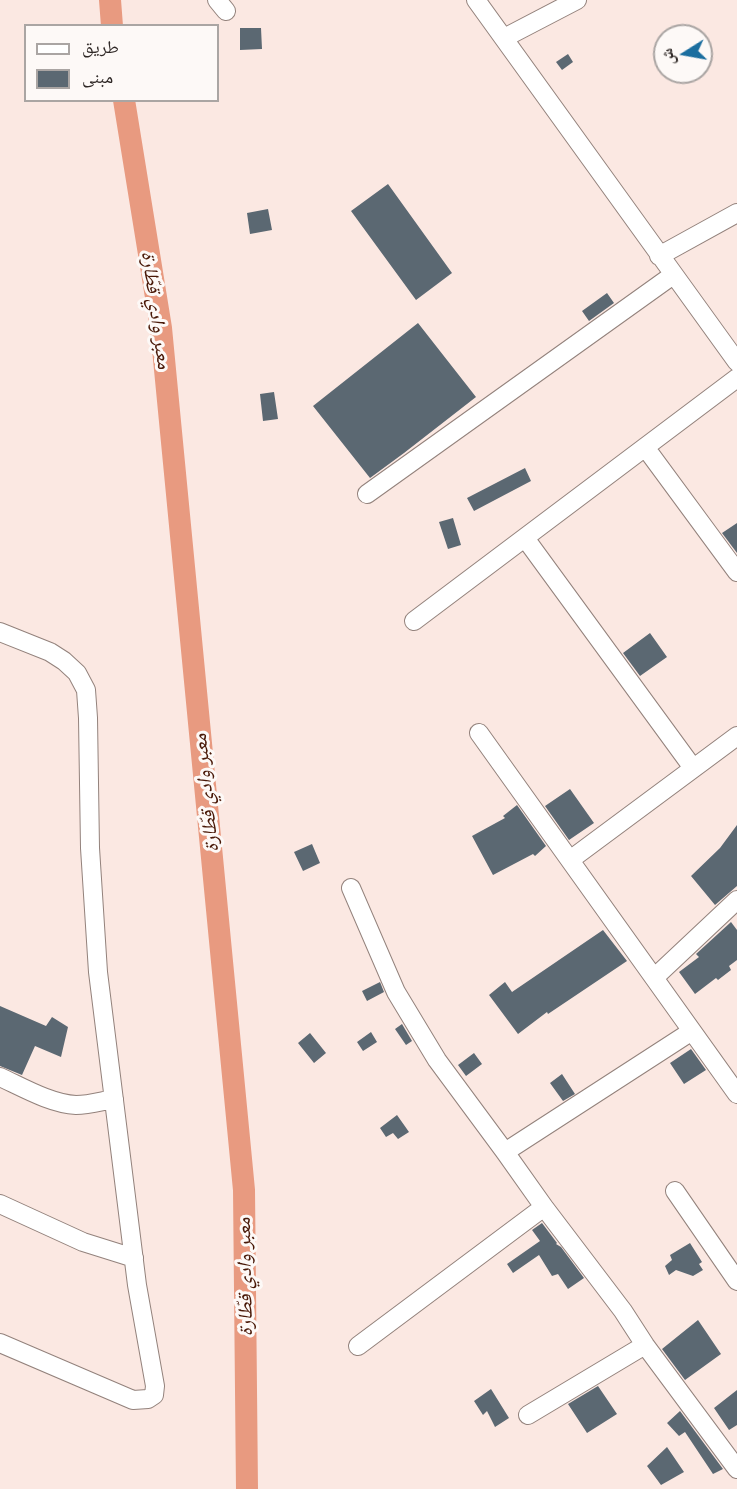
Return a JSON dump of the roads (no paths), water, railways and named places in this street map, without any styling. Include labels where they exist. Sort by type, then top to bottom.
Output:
[{"type":"street","points":[[476,0],[737,362]]},
{"type":"street","points":[[504,38],[577,0]]},
{"type":"street","points":[[659,255],[737,213]]},
{"type":"street","points":[[367,494],[673,275]]},
{"type":"street","points":[[414,621],[737,378]]},
{"type":"street","points":[[645,447],[737,572]]},
{"type":"street","points":[[525,538],[693,768]]},
{"type":"street","points":[[0,632],[50,652],[64,661],[77,673],[86,690],[90,848],[98,972],[137,1286],[155,1386],[154,1395],[148,1399],[133,1400],[0,1344]]},
{"type":"street","points":[[479,733],[737,1094]]},
{"type":"street","points":[[570,860],[737,735]]},
{"type":"street","points":[[351,888],[396,992],[437,1060],[544,1207],[624,1311],[645,1345],[737,1469]]},
{"type":"street","points":[[654,978],[737,900]]},
{"type":"street","points":[[505,1152],[692,1032]]},
{"type":"street","points":[[0,1077],[64,1103],[75,1105],[114,1099]]},
{"type":"street","points":[[675,1191],[737,1281]]},
{"type":"street","points":[[0,1204],[83,1242],[134,1258]]},
{"type":"street","points":[[358,1346],[544,1207]]},
{"type":"street","points":[[528,1415],[645,1345]]},
{"type":"waterway","name":"معبر وادي قطّارة","points":[[110,0],[112,24]]},
{"type":"waterway","name":"معبر وادي قطّارة","points":[[124,102],[161,328],[244,1190],[247,1489]]}]
